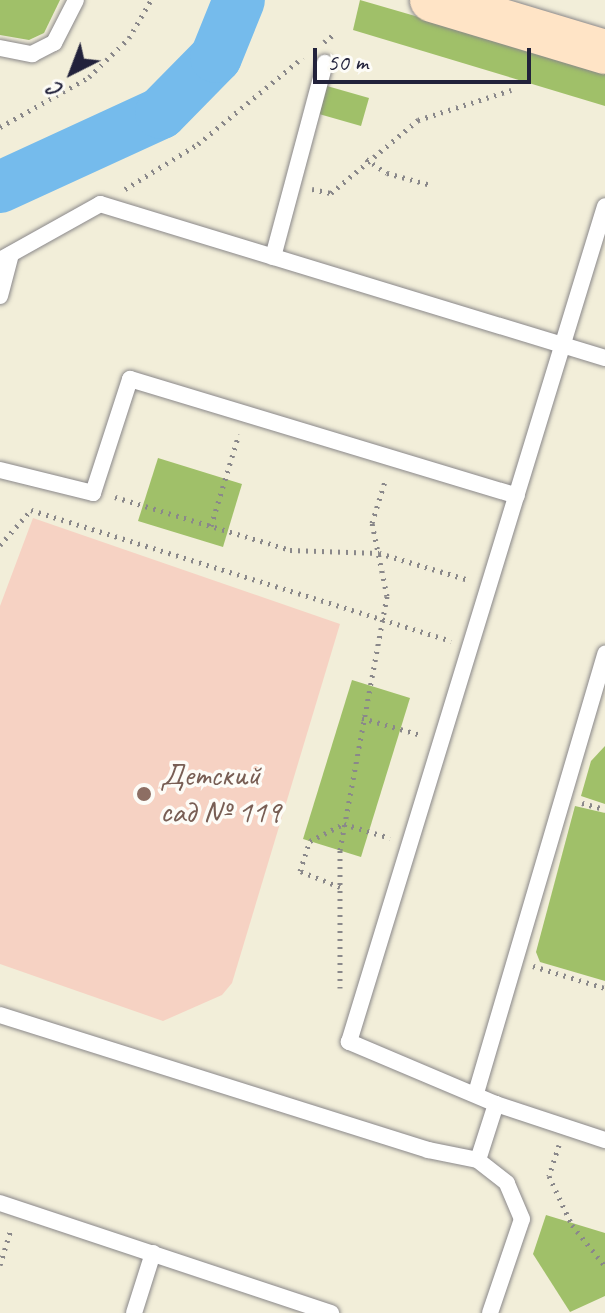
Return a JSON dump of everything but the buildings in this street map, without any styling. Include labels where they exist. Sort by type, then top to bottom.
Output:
[{"type":"street","points":[[432,0],[605,52]]},
{"type":"street","points":[[527,0],[605,24]]},
{"type":"lane","points":[[0,48],[32,54],[54,43],[76,0]]},
{"type":"lane","points":[[273,257],[325,63]]},
{"type":"lane","points":[[0,296],[6,257],[100,204],[605,358]]},
{"type":"lane","points":[[605,206],[349,1042],[496,1104],[605,1140]]},
{"type":"lane","points":[[0,470],[93,493],[130,379],[517,496]]},
{"type":"lane","points":[[476,1093],[514,960],[597,706],[605,654]]},
{"type":"lane","points":[[0,1015],[428,1150],[478,1160],[507,1183],[522,1219],[490,1313]]},
{"type":"lane","points":[[478,1160],[496,1104]]},
{"type":"lane","points":[[8,1206],[331,1313]]},
{"type":"lane","points":[[134,1313],[153,1253]]},
{"type":"path","points":[[0,127],[89,77],[129,38],[151,0]]},
{"type":"path","points":[[321,44],[333,35]]},
{"type":"path","points":[[100,204],[198,144],[308,54]]},
{"type":"path","points":[[293,184],[331,193],[366,159],[418,120],[511,90]]},
{"type":"path","points":[[366,159],[387,173],[431,185]]},
{"type":"path","points":[[211,526],[245,414]]},
{"type":"path","points":[[357,1017],[340,999],[340,887],[344,824],[361,718],[387,596],[372,523],[392,458]]},
{"type":"path","points":[[93,493],[290,550],[379,553],[489,586]]},
{"type":"path","points":[[0,545],[31,510],[470,647]]},
{"type":"path","points":[[361,718],[401,729]]},
{"type":"path","points":[[340,887],[300,871],[310,841],[344,824],[369,831]]},
{"type":"path","points":[[514,960],[605,988]]},
{"type":"path","points":[[565,1127],[549,1176],[572,1225],[605,1266]]},
{"type":"path","points":[[0,1265],[8,1206]]},
{"type":"shaded area","name":"Детский сад № 119","points":[[33,518],[340,624],[232,983],[222,995],[163,1021],[0,964],[0,606]]},
{"type":"green space","points":[[0,0],[60,0],[44,33],[29,40],[0,35]]},
{"type":"green space","points":[[360,0],[605,71],[605,106],[353,30]]},
{"type":"green space","points":[[327,86],[369,98],[361,126],[319,114]]},
{"type":"green space","points":[[158,458],[242,484],[223,547],[138,521]]},
{"type":"green space","points":[[352,680],[410,698],[361,857],[303,839]]},
{"type":"green space","points":[[605,746],[605,804],[581,796],[591,761]]},
{"type":"green space","points":[[575,806],[605,813],[605,981],[540,962],[536,952]]},
{"type":"green space","points":[[546,1215],[605,1233],[605,1296],[570,1312],[533,1254]]},
{"type":"waterway","points":[[0,187],[161,113],[216,57],[239,0]]},
{"type":"place","name":"Детский сад № 119","points":[[144,794]]}]
